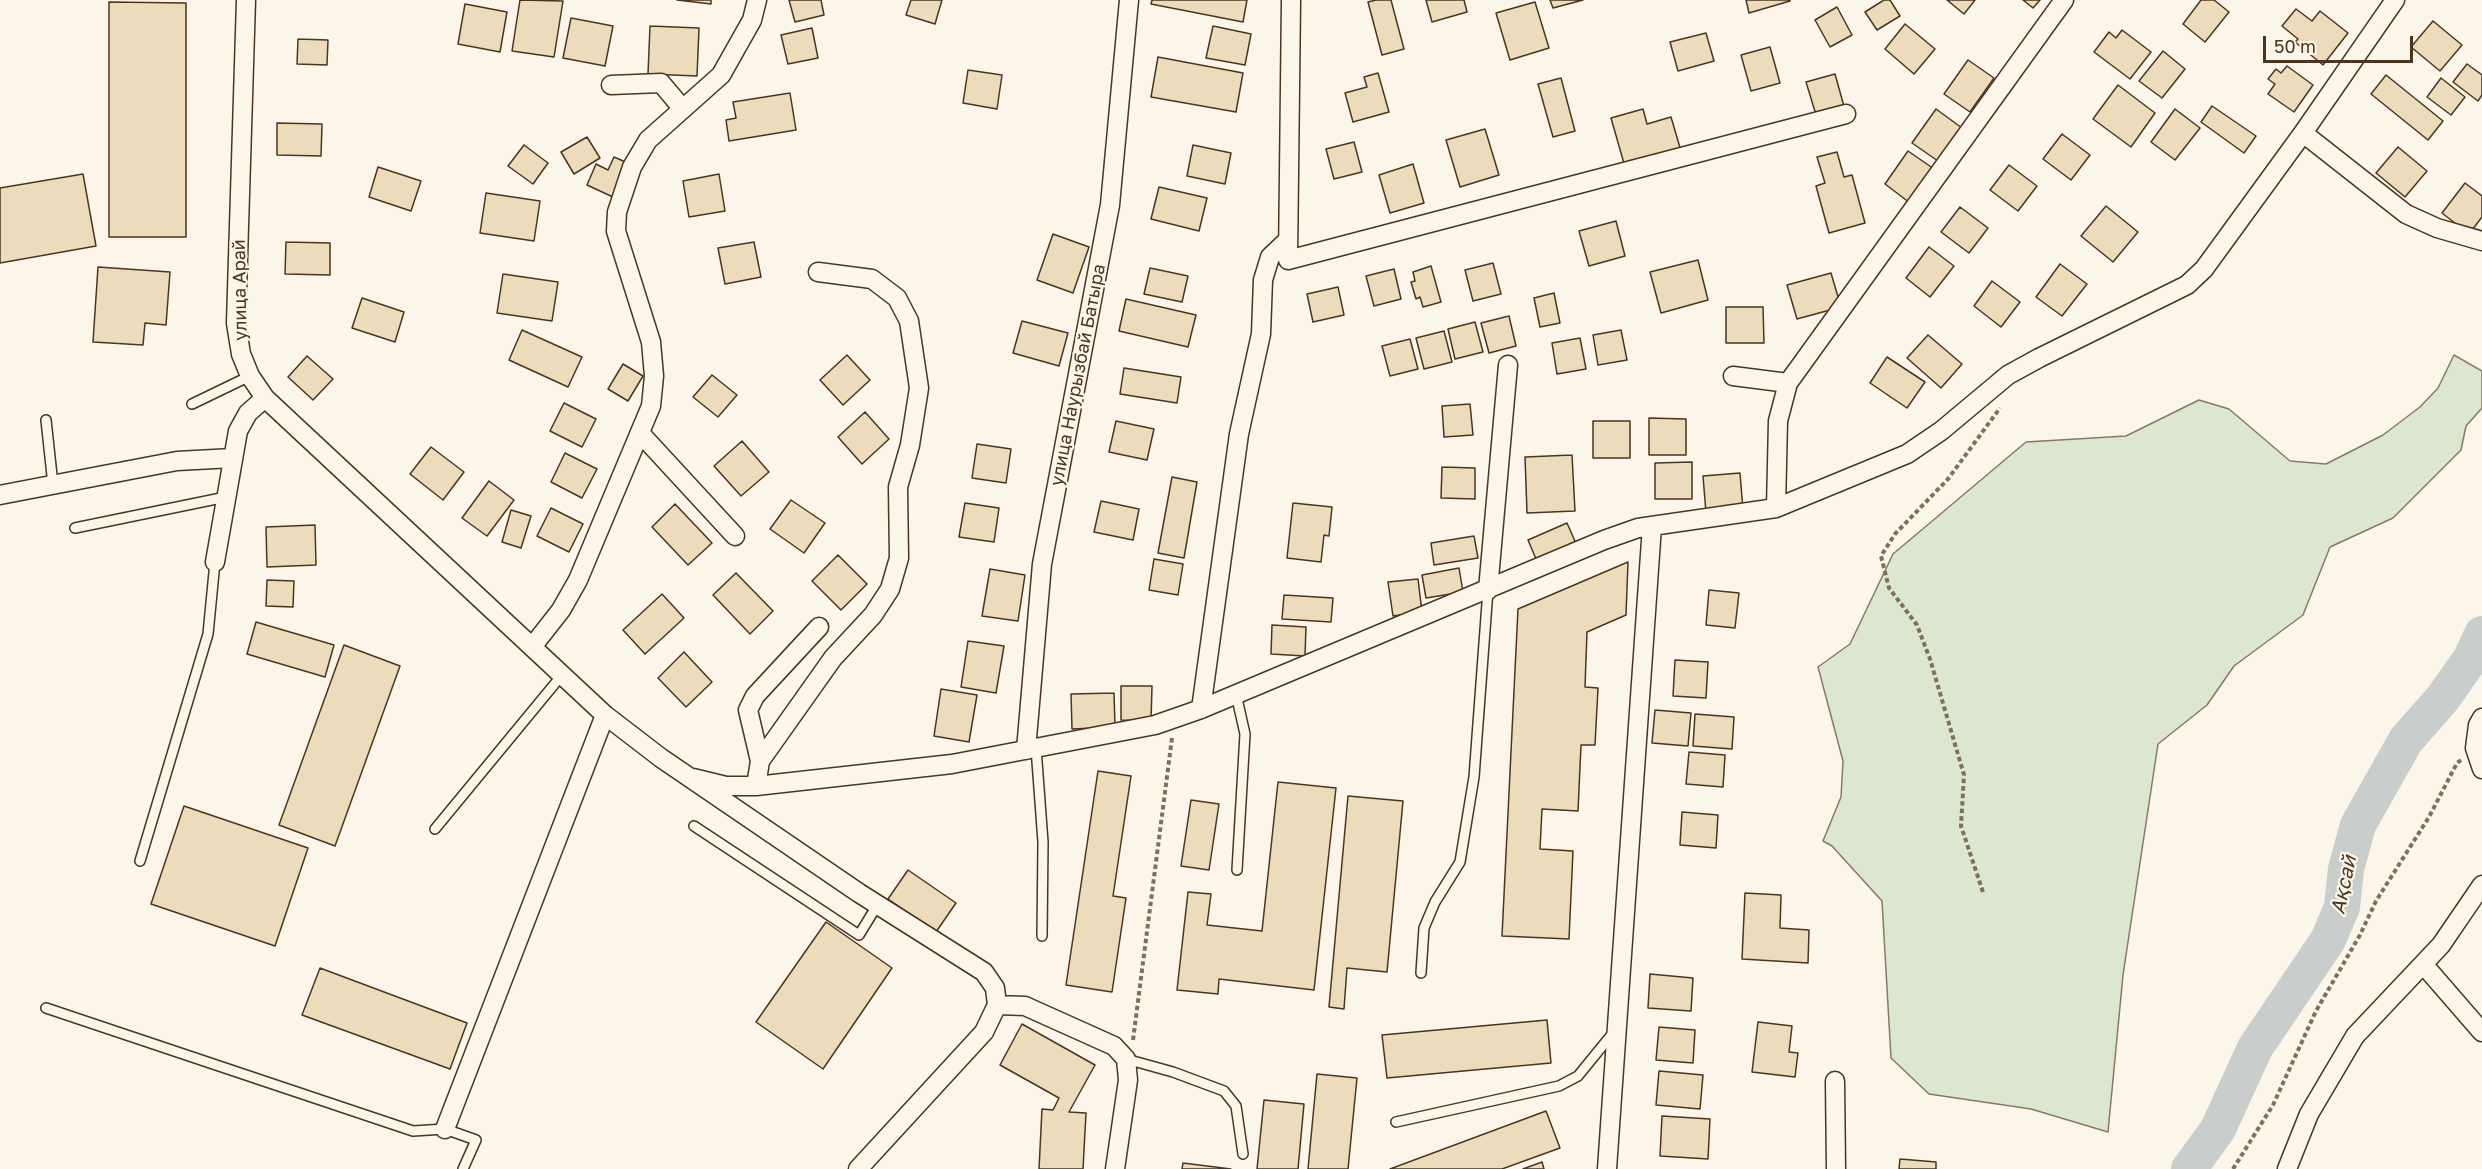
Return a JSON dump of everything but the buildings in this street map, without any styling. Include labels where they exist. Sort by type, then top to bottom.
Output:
[{"type":"street","name":"улица Арай","points":[[246,0],[236,323],[241,354],[250,376],[265,398],[605,715],[661,758],[878,904],[984,972],[995,988],[997,1005]]},
{"type":"street","points":[[532,647],[561,610],[578,580],[651,406],[654,376],[651,342],[616,231],[617,212],[632,167],[648,140],[721,75],[752,20],[757,0]]},
{"type":"street","name":"улица Наурызбай Батыра","points":[[1031,749],[1042,564],[1110,205],[1129,0]]},
{"type":"street","points":[[1291,0],[1288,261],[1846,114]]},
{"type":"street","points":[[1776,508],[1778,421],[1788,382],[2064,0]]},
{"type":"street","points":[[693,778],[726,786],[756,786],[952,764],[1155,725],[1201,709],[1604,540],[1638,528],[1776,508],[1907,454],[1941,431],[2008,375],[2187,285],[2204,269],[2303,133],[2395,0]]},
{"type":"street","points":[[611,85],[661,83],[683,109]]},
{"type":"street","points":[[2303,133],[2406,214],[2437,228],[2482,240]]},
{"type":"street","points":[[1201,709],[1239,434],[1262,334],[1263,280],[1270,257],[1288,240]]},
{"type":"street","points":[[760,761],[832,657],[873,615],[891,589],[899,558],[898,487],[910,445],[920,388],[909,321],[897,298],[872,279],[818,272]]},
{"type":"street","points":[[1488,590],[1508,365]]},
{"type":"street","points":[[1733,376],[1788,382]]},
{"type":"street","points":[[215,562],[238,431],[248,413],[265,398]]},
{"type":"street","points":[[640,434],[735,536]]},
{"type":"street","points":[[0,495],[177,461],[233,458]]},
{"type":"street","points":[[1608,1161],[1652,526]]},
{"type":"street","points":[[756,786],[760,761],[748,710],[755,696],[819,627]]},
{"type":"street","points":[[445,1129],[605,715]]},
{"type":"street","points":[[2482,718],[2478,725],[2475,748],[2482,769]]},
{"type":"street","points":[[2287,1169],[2309,1114],[2355,1036],[2441,945],[2482,885]]},
{"type":"street","points":[[2423,964],[2482,1032]]},
{"type":"street","points":[[858,1169],[984,1032],[997,1005],[1025,1006],[1114,1046],[1125,1059],[1128,1080],[1115,1169]]},
{"type":"street","points":[[1835,1081],[1836,1169]]},
{"type":"lane","points":[[192,404],[250,376]]},
{"type":"lane","points":[[46,420],[53,485]]},
{"type":"lane","points":[[75,528],[226,497]]},
{"type":"lane","points":[[140,861],[208,634],[215,562]]},
{"type":"lane","points":[[1421,973],[1424,928],[1435,902],[1460,862],[1473,777],[1488,590]]},
{"type":"lane","points":[[435,829],[562,675]]},
{"type":"lane","points":[[1236,694],[1245,734],[1237,870]]},
{"type":"lane","points":[[1031,749],[1043,842],[1042,936]]},
{"type":"lane","points":[[694,826],[859,935],[878,904]]},
{"type":"lane","points":[[46,1008],[413,1131],[445,1129],[476,1140],[463,1169]]},
{"type":"lane","points":[[1396,1122],[1558,1086],[1578,1076],[1617,1029]]},
{"type":"lane","points":[[1125,1059],[1173,1072],[1224,1091],[1236,1107],[1243,1154]]},
{"type":"lane","points":[[1597,1169],[1608,1161]]},
{"type":"path","points":[[1983,892],[1961,826],[1964,775],[1930,659],[1917,625],[1889,588],[1881,556],[1895,534],[1948,479],[2003,405],[2008,375]]},
{"type":"path","points":[[1125,1059],[1134,1036],[1137,1013],[1173,735],[1169,720]]},
{"type":"path","points":[[2233,1169],[2273,1105],[2316,1011],[2360,935],[2376,900],[2429,817],[2457,763],[2475,748]]},
{"type":"green space","points":[[2454,355],[2482,371],[2482,408],[2466,426],[2461,450],[2393,518],[2330,547],[2303,615],[2234,666],[2207,705],[2158,744],[2123,975],[2108,1132],[2031,1109],[1929,1094],[1891,1058],[1882,901],[1832,846],[1823,841],[1841,797],[1843,761],[1818,667],[1850,644],[1893,554],[2026,442],[2126,436],[2199,400],[2229,409],[2290,461],[2326,464],[2383,435],[2420,407],[2438,388]]},
{"type":"waterway","name":"Ақсай","points":[[2189,1169],[2218,1129],[2255,1048],[2328,940],[2342,907],[2346,869],[2358,825],[2406,740],[2443,698],[2471,658],[2482,634]]}]
